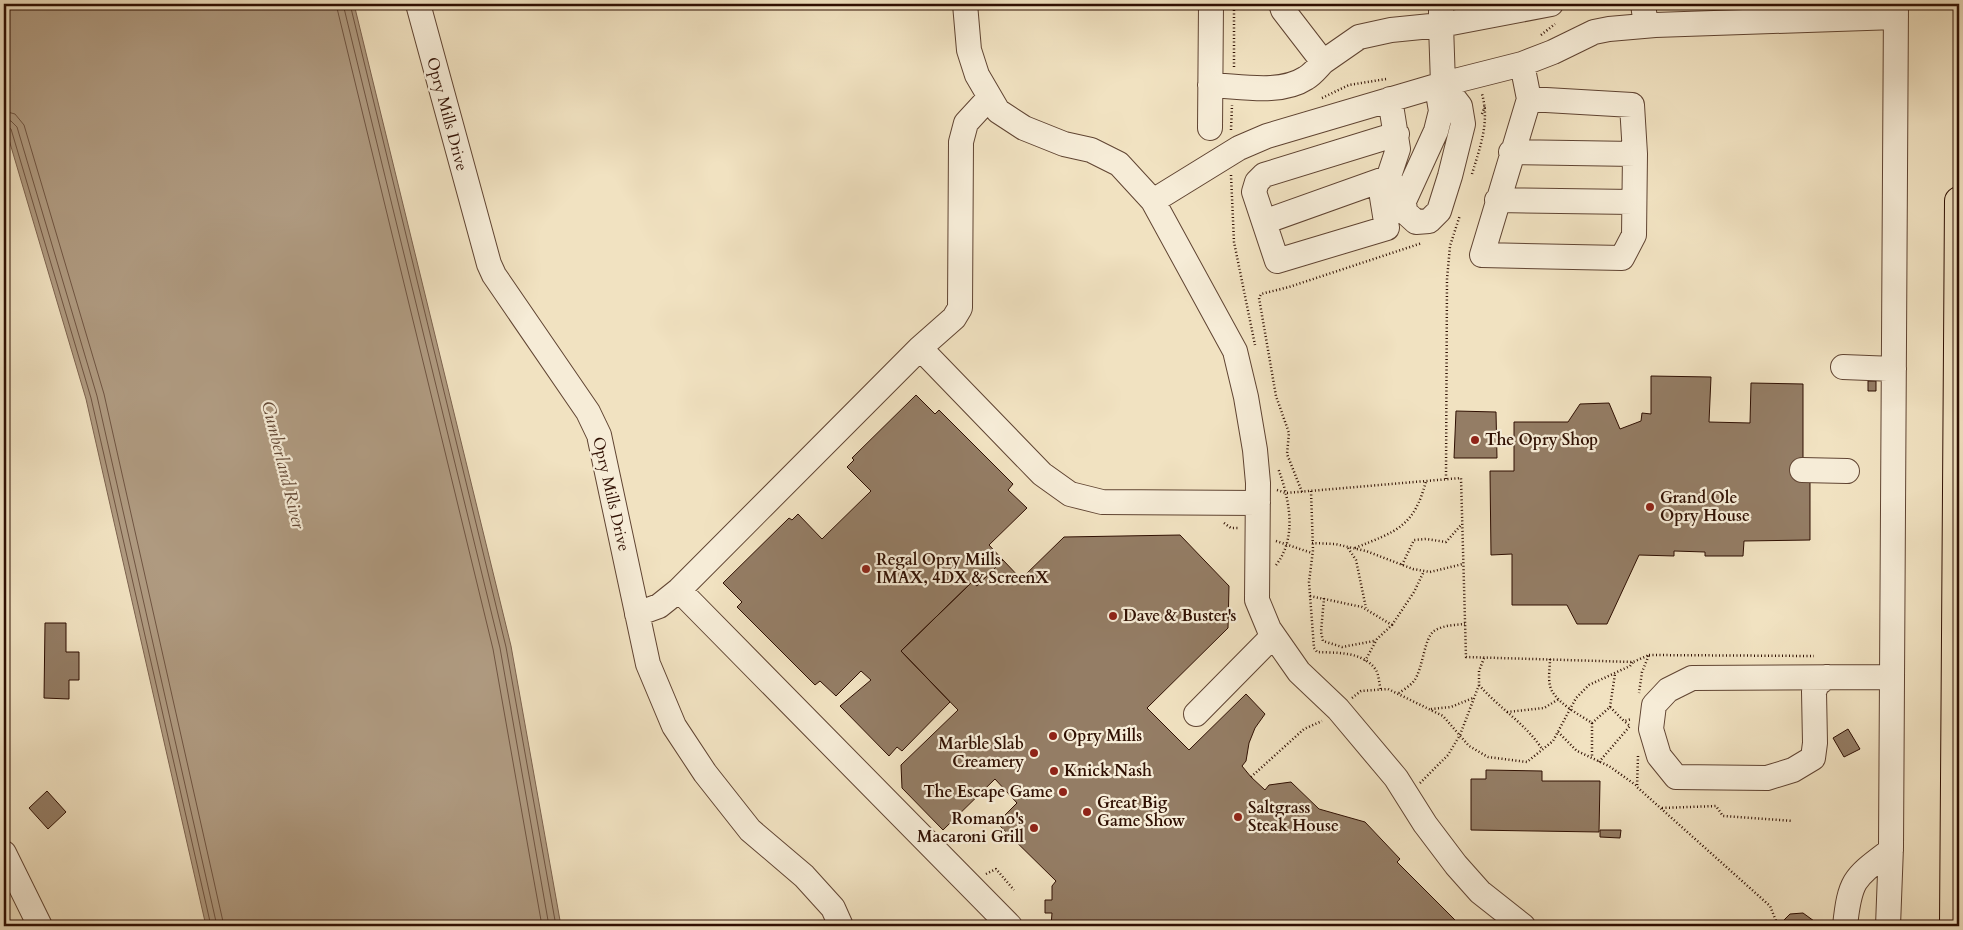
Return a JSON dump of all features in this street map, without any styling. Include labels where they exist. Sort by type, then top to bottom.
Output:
[{"type":"highway","points":[[1954,926],[1959,201]]},
{"type":"street","name":"Opry Mills Drive","points":[[418,4],[489,264],[494,275],[588,412],[598,435],[648,664],[674,726],[750,830],[804,876],[833,908],[841,926]]},
{"type":"street","points":[[965,4],[968,50],[977,75],[998,111],[1024,128],[1064,144],[1091,150],[1118,164],[1153,201],[1235,351],[1246,397],[1258,493],[1257,600],[1273,636],[1299,672],[1338,709],[1396,778],[1456,865],[1480,892],[1523,926]]},
{"type":"street","points":[[1210,128],[1211,4]]},
{"type":"street","points":[[1281,4],[1283,10],[1323,62]]},
{"type":"street","points":[[1210,86],[1263,88],[1290,86],[1307,78],[1323,62],[1359,37],[1391,30],[1441,14],[1551,4]]},
{"type":"street","points":[[1153,201],[1239,148],[1267,136],[1443,84],[1522,64],[1553,52],[1594,32],[1645,15],[1896,10],[1891,850],[1888,926]]},
{"type":"street","points":[[1441,14],[1443,84],[1439,99],[1441,111],[1436,131],[1404,201],[1405,212],[1416,222],[1430,221],[1439,211],[1463,124],[1460,106],[1443,84]]},
{"type":"street","points":[[1522,64],[1529,99],[1511,152],[1482,255],[1622,258],[1634,235],[1635,154],[1632,105],[1529,99]]},
{"type":"street","points":[[637,614],[659,606],[679,590],[920,348],[954,318],[960,308],[960,142],[966,123],[989,98]]},
{"type":"street","points":[[1390,99],[1397,134],[1398,149],[1382,196],[1387,228],[1277,261],[1254,192],[1257,182],[1264,175],[1397,134]]},
{"type":"street","points":[[1511,152],[1635,154]]},
{"type":"street","points":[[1264,222],[1390,177]]},
{"type":"street","points":[[1497,200],[1633,202]]},
{"type":"street","points":[[920,348],[1042,474],[1070,494],[1102,502],[1258,493]]},
{"type":"street","points":[[1843,367],[1894,369]]},
{"type":"street","points":[[1802,470],[1847,470]]},
{"type":"street","points":[[679,590],[1008,925]]},
{"type":"street","points":[[1196,714],[1273,636]]},
{"type":"street","points":[[1827,677],[1817,684],[1814,692],[1815,743],[1813,758],[1793,770],[1767,778],[1676,777],[1659,756],[1652,729],[1654,705],[1668,690],[1692,678],[1892,676]]},
{"type":"street","points":[[1844,926],[1848,895],[1860,873],[1891,850]]},
{"type":"street","points":[[4,853],[40,926]]},
{"type":"path","points":[[1470,181],[1484,134],[1485,106],[1477,75]]},
{"type":"path","points":[[1446,479],[1447,279],[1450,246],[1462,209]]},
{"type":"path","points":[[1272,373],[1276,396],[1289,433],[1287,454],[1302,492]]},
{"type":"path","points":[[1258,493],[1302,492],[1461,478],[1466,657],[1633,662]]},
{"type":"path","points":[[1354,548],[1390,534],[1413,517],[1426,481]]},
{"type":"path","points":[[1311,491],[1312,553],[1309,582],[1314,648],[1317,652],[1346,653],[1365,661],[1376,671],[1381,690]]},
{"type":"path","points":[[1217,519],[1231,528],[1234,526],[1312,553]]},
{"type":"path","points":[[1402,565],[1414,540],[1426,539],[1446,542],[1462,524]]},
{"type":"path","points":[[1312,543],[1354,548],[1402,565],[1430,572],[1463,564]]},
{"type":"path","points":[[1347,547],[1356,560],[1366,609]]},
{"type":"path","points":[[1365,661],[1376,641],[1392,625],[1414,592],[1424,571]]},
{"type":"path","points":[[1310,596],[1366,609],[1392,625]]},
{"type":"path","points":[[1324,598],[1322,638],[1330,644],[1352,646],[1376,641]]},
{"type":"path","points":[[1399,693],[1414,681],[1433,631],[1446,626],[1465,624]]},
{"type":"path","points":[[1312,627],[1322,627]]},
{"type":"path","points":[[1251,777],[1304,729],[1325,719],[1361,691],[1388,689],[1399,693],[1444,716],[1469,746],[1488,757],[1527,762],[1553,741],[1576,698],[1589,685],[1616,674],[1630,666],[1633,662],[1648,655],[1816,656]]},
{"type":"path","points":[[1638,700],[1642,672],[1648,655]]},
{"type":"path","points":[[1406,794],[1431,774],[1448,755],[1460,735],[1479,686],[1480,671],[1484,658]]},
{"type":"path","points":[[1550,659],[1549,681],[1552,691],[1571,709],[1592,723]]},
{"type":"path","points":[[1592,758],[1592,723],[1610,707],[1616,674]]},
{"type":"path","points":[[1479,686],[1526,728],[1542,750]]},
{"type":"path","points":[[1430,709],[1451,708],[1474,697]]},
{"type":"path","points":[[1506,712],[1544,708],[1560,699]]},
{"type":"path","points":[[1600,762],[1630,726],[1610,707]]},
{"type":"path","points":[[1624,721],[1638,718]]},
{"type":"path","points":[[1558,732],[1577,751],[1600,762],[1637,787],[1661,808],[1770,906],[1778,926]]},
{"type":"path","points":[[1637,787],[1638,748]]},
{"type":"path","points":[[1661,808],[1716,806],[1723,816],[1792,820]]},
{"type":"path","points":[[996,870],[1014,890]]},
{"type":"water","name":"Cumberland River","points":[[4,4],[354,4],[511,646],[561,926],[206,926],[86,399],[4,123]]},
{"type":"building","name":"Grand Ole Opry House","points":[[1651,376],[1711,377],[1709,422],[1750,423],[1751,383],[1803,384],[1803,474],[1810,474],[1810,540],[1744,541],[1743,556],[1705,556],[1705,552],[1674,551],[1674,556],[1639,555],[1607,624],[1577,624],[1567,605],[1512,605],[1512,554],[1491,555],[1490,471],[1514,471],[1514,422],[1568,422],[1580,404],[1609,403],[1620,429],[1641,421],[1642,413],[1651,414]]},
{"type":"building","points":[[1868,381],[1876,381],[1876,391],[1868,391]]},
{"type":"building","name":"Regal Opry Mills IMAX, 4DX & ScreenX","points":[[916,395],[935,414],[939,410],[1013,484],[1008,490],[1027,508],[989,545],[1003,560],[977,586],[972,582],[901,651],[950,702],[902,751],[897,747],[889,756],[840,706],[871,680],[861,671],[836,696],[820,681],[815,685],[737,607],[742,602],[723,583],[789,518],[792,520],[798,514],[822,539],[871,491],[847,467],[854,460],[852,458]]},
{"type":"building","name":"The Opry Shop","points":[[1456,411],[1496,412],[1497,458],[1454,458]]},
{"type":"building","name":"Opry Mills","points":[[1180,535],[1229,586],[1228,628],[1147,708],[1189,750],[1246,694],[1265,714],[1255,728],[1249,743],[1246,761],[1242,766],[1251,777],[1265,790],[1269,785],[1291,782],[1319,809],[1365,822],[1400,859],[1397,862],[1461,926],[1051,926],[1052,913],[1045,913],[1045,900],[1052,900],[1052,886],[1056,881],[997,823],[1017,803],[995,779],[943,830],[902,788],[901,765],[958,710],[901,651],[972,582],[977,586],[1003,560],[1021,579],[1064,537]]},
{"type":"building","points":[[45,623],[66,623],[66,652],[79,652],[79,680],[69,680],[69,699],[44,698]]},
{"type":"building","points":[[1848,729],[1860,749],[1844,757],[1833,738]]},
{"type":"building","points":[[1486,770],[1542,771],[1542,781],[1600,781],[1599,832],[1471,830],[1471,779],[1486,779]]},
{"type":"building","points":[[47,791],[66,812],[48,829],[29,808]]},
{"type":"building","points":[[1600,830],[1621,830],[1620,838],[1600,837]]},
{"type":"building","points":[[1803,913],[1814,921],[1814,926],[1781,926],[1781,923],[1790,914]]},
{"type":"place","name":"The Opry Shop","points":[[1475,440]]},
{"type":"place","name":"Grand Ole Opry House","points":[[1650,507]]},
{"type":"place","name":"Regal Opry Mills IMAX, 4DX & ScreenX","points":[[866,569]]},
{"type":"place","name":"Dave & Buster's","points":[[1113,616]]},
{"type":"place","name":"Opry Mills","points":[[1053,736]]},
{"type":"place","name":"Marble Slab Creamery","points":[[1034,753]]},
{"type":"place","name":"Knick Nash","points":[[1054,771]]},
{"type":"place","name":"The Escape Game","points":[[1063,792]]},
{"type":"place","name":"Great Big Game Show","points":[[1087,812]]},
{"type":"place","name":"Saltgrass Steak House","points":[[1238,817]]},
{"type":"place","name":"Romano's Macaroni Grill","points":[[1034,828]]}]
